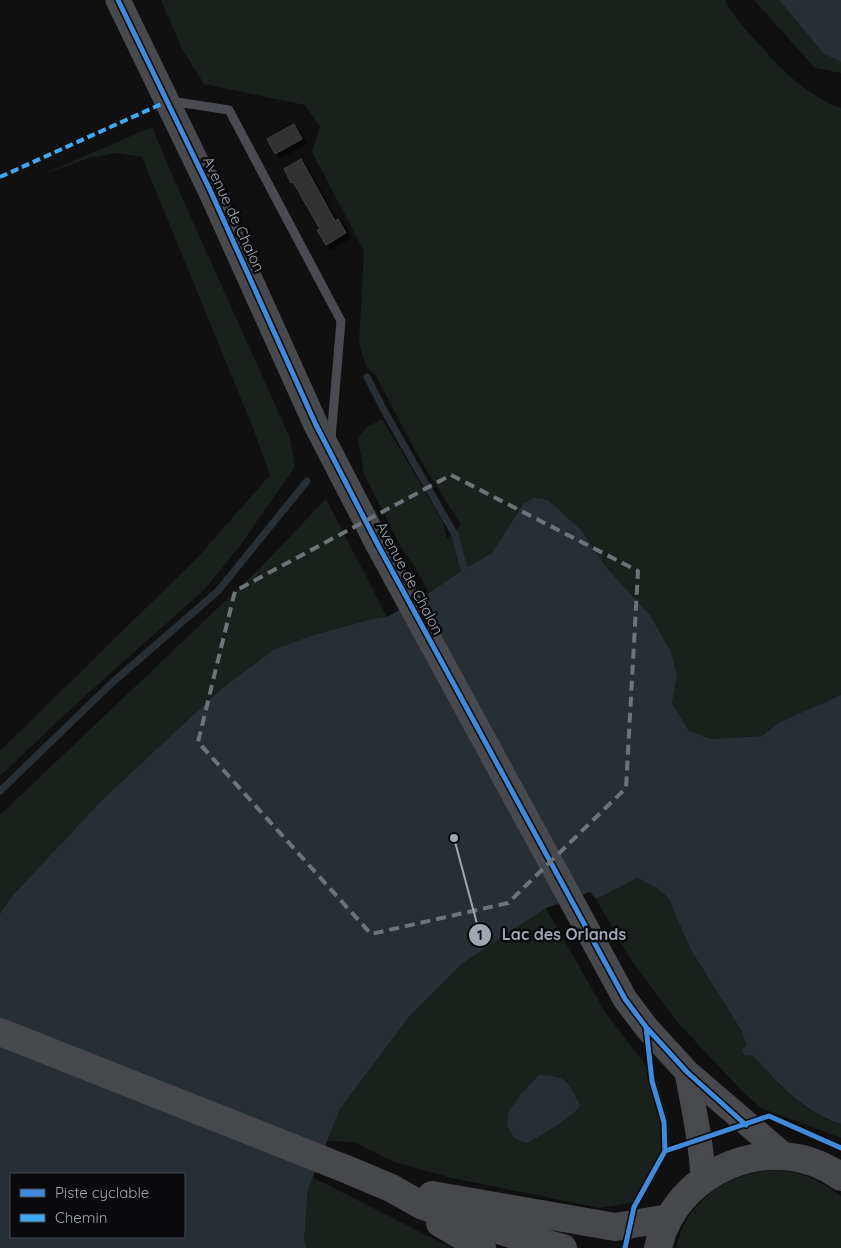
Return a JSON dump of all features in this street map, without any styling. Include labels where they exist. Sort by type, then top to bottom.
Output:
[{"type":"main road","name":"Avenue de Chalon","points":[[118,0],[168,101],[329,451],[378,545],[625,999],[646,1027],[687,1072],[785,1156]]},
{"type":"main road","points":[[0,1032],[346,1169],[392,1188],[423,1206],[514,1236],[563,1248]]},
{"type":"main road","points":[[687,1072],[699,1139],[703,1179]]},
{"type":"main road","points":[[658,1248],[669,1218],[689,1190],[722,1168],[742,1160],[763,1156],[785,1156],[811,1162],[841,1177]]},
{"type":"main road","points":[[392,1188],[616,1227],[669,1218]]},
{"type":"main road","points":[[423,1206],[442,1225],[482,1248]]},
{"type":"lane","points":[[168,101],[229,110],[341,321],[329,451]]},
{"type":"highlighted area","points":[[451,475],[638,571],[626,788],[508,903],[371,934],[198,742],[235,591]]},
{"type":"shaded area","points":[[161,0],[725,0],[740,22],[795,81],[817,97],[841,108],[841,695],[778,723],[762,736],[712,739],[689,731],[672,703],[677,675],[671,652],[650,615],[605,566],[583,532],[523,504],[492,553],[464,569],[429,593],[415,567],[402,549],[364,474],[358,438],[367,427],[382,419],[443,522],[447,539],[461,525],[419,458],[376,376],[367,368],[359,344],[364,251],[312,152],[320,127],[305,105],[204,84],[182,49]]},
{"type":"shaded area","points":[[754,0],[779,0],[824,54],[841,62],[841,73],[815,68]]},
{"type":"shaded area","points":[[779,0],[841,0],[841,62],[824,54]]},
{"type":"shaded area","points":[[152,127],[290,438],[295,467],[239,547],[204,590],[86,695],[0,776],[0,751],[198,557],[270,475],[253,428],[142,157],[117,153],[89,158],[39,176]]},
{"type":"shaded area","points":[[534,498],[548,500],[583,532],[605,566],[650,615],[671,652],[677,675],[672,703],[689,731],[712,739],[762,736],[778,723],[841,695],[841,1124],[815,1113],[803,1105],[752,1055],[745,1056],[742,1050],[747,1045],[741,1030],[691,950],[668,898],[657,888],[637,878],[596,899],[590,892],[546,908],[463,963],[409,1017],[340,1109],[308,1189],[304,1240],[306,1248],[0,1248],[0,914],[13,895],[103,799],[221,689],[274,650],[311,636],[368,620],[387,617],[492,553],[523,504]]},
{"type":"shaded area","points":[[326,499],[387,617],[368,620],[311,636],[221,689],[103,799],[13,895],[0,914],[0,815],[259,569]]},
{"type":"shaded area","points":[[637,877],[657,888],[668,898],[691,950],[741,1030],[752,1055],[781,1086],[805,1107],[828,1120],[841,1124],[841,1138],[761,1108],[743,1092],[678,1023],[629,957],[596,899]]},
{"type":"shaded area","points":[[546,908],[605,1012],[657,1080],[668,1119],[670,1148],[655,1179],[635,1202],[599,1208],[452,1178],[394,1162],[354,1142],[327,1141],[340,1109],[409,1017],[463,963]]},
{"type":"shaded area","points":[[539,1075],[562,1079],[569,1086],[581,1106],[555,1127],[526,1143],[514,1138],[507,1125],[508,1113],[520,1095]]},
{"type":"shaded area","points":[[778,1170],[811,1178],[841,1196],[841,1248],[676,1248],[682,1230],[690,1215],[700,1202],[713,1191],[727,1182],[743,1176]]},
{"type":"shaded area","points":[[312,1177],[452,1248],[306,1248],[304,1240],[308,1189]]},
{"type":"building","points":[[294,124],[302,139],[275,154],[267,139]]},
{"type":"building","points":[[301,159],[335,221],[338,219],[346,233],[326,245],[317,230],[320,229],[284,169]]},
{"type":"waterway","points":[[367,377],[455,535],[464,569]]},
{"type":"waterway","points":[[0,791],[114,681],[218,591],[307,481]]},
{"type":"marked path","points":[[0,177],[168,101]]},
{"type":"cycle path","points":[[118,0],[210,190],[316,425],[378,545],[625,999],[646,1027],[687,1072],[746,1125]]},
{"type":"cycle path","points":[[646,1027],[652,1081],[664,1122],[665,1151]]},
{"type":"cycle path","points":[[625,1248],[634,1207],[665,1151],[769,1116],[841,1148]]},
{"type":"place","name":"Lac des Orlands","points":[[454,838]]}]
